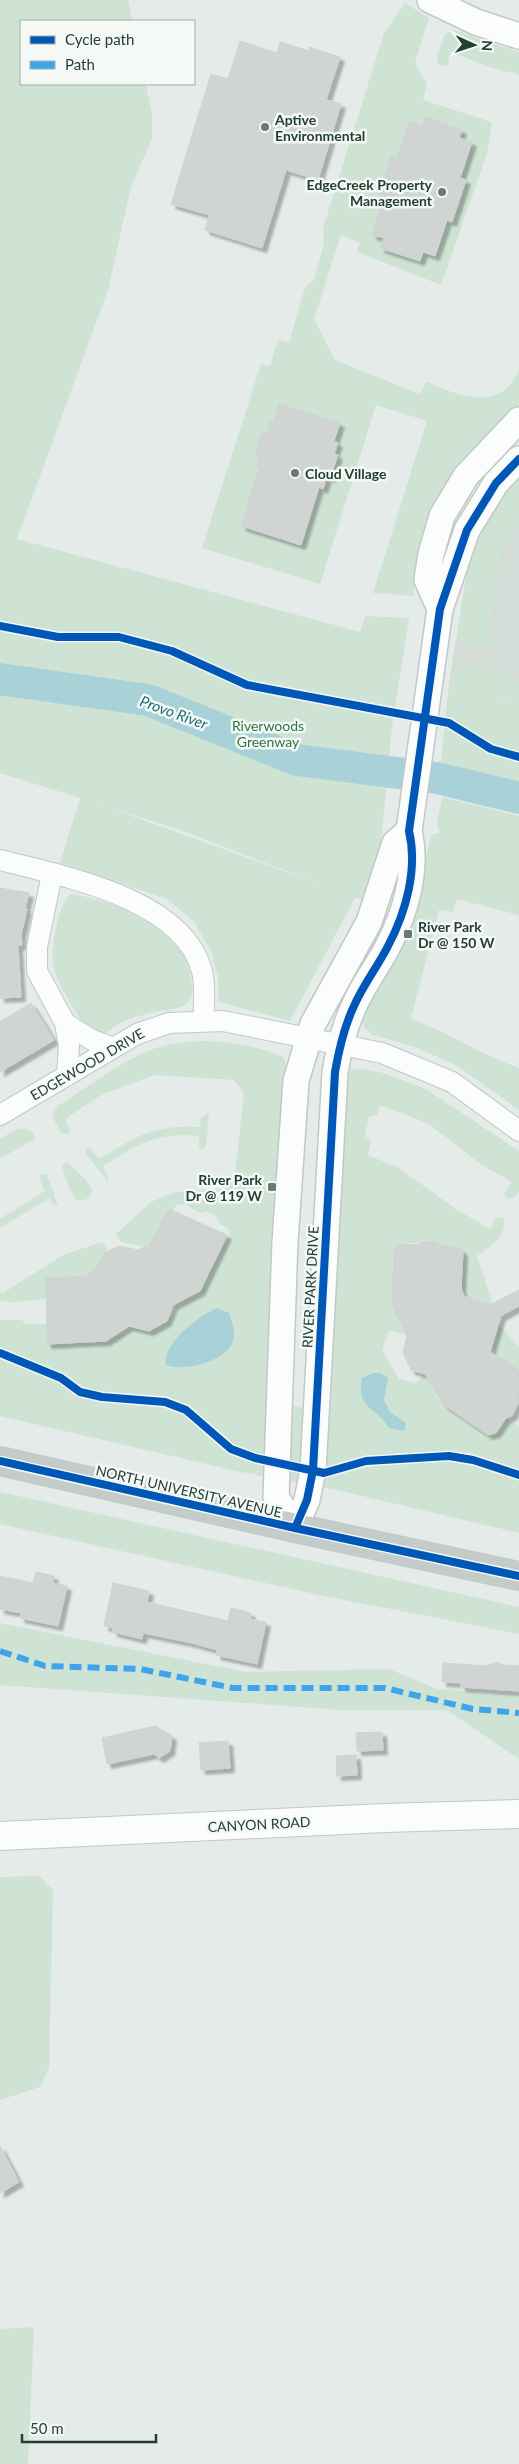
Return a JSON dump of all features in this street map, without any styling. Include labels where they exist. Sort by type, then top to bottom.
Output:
[{"type":"highway","name":"NORTH UNIVERSITY AVENUE","points":[[0,1461],[295,1528],[519,1576]]},
{"type":"main road","name":"CANYON ROAD","points":[[0,1836],[385,1818],[519,1814]]},
{"type":"street","points":[[430,0],[476,22],[519,36]]},
{"type":"street","points":[[440,610],[427,580],[442,516],[466,476],[519,420]]},
{"type":"street","points":[[324,1042],[354,1005],[389,945],[402,913],[410,883],[413,860],[409,831],[440,610],[468,530],[496,483],[519,459]]},
{"type":"street","points":[[324,1042],[369,922],[395,843],[409,831]]},
{"type":"street","points":[[0,860],[84,882],[132,901],[165,918],[187,940],[202,971],[204,1020]]},
{"type":"street","points":[[52,874],[37,947],[37,971],[65,1023],[69,1046],[68,1074]]},
{"type":"street","name":"EDGEWOOD DRIVE","points":[[0,1115],[111,1048],[152,1028],[170,1023],[204,1020],[242,1024],[382,1054],[452,1082],[519,1132]]},
{"type":"street","points":[[65,1023],[92,1040],[111,1048]]},
{"type":"street","name":"RIVER PARK DRIVE","points":[[295,1528],[307,1500],[312,1470],[335,1072],[324,1042]]},
{"type":"street","name":"RIVER PARK DRIVE","points":[[295,1528],[276,1497],[290,1136],[296,1081],[324,1042]]},
{"type":"shaded area","points":[[519,477],[519,703],[449,683],[467,572]]},
{"type":"green space","name":"Riverwoods Greenway","points":[[0,0],[128,0],[132,20],[20,20],[20,85],[146,85],[152,114],[152,139],[131,187],[108,290],[17,539],[360,632],[365,616],[409,618],[392,727],[381,843],[363,900],[355,898],[290,1021],[219,1002],[218,977],[211,951],[194,922],[167,899],[60,863],[80,798],[0,773]],"holes":[[[106,807],[180,830],[323,885]]]},
{"type":"green space","points":[[405,3],[429,18],[415,63],[427,84],[423,100],[492,122],[487,154],[441,285],[357,252],[360,243],[341,235],[314,319],[335,360],[420,394],[426,382],[467,396],[489,397],[508,387],[519,370],[519,405],[469,456],[451,478],[436,502],[422,541],[413,596],[373,593],[427,421],[376,405],[320,584],[202,548],[261,364],[270,366],[278,340],[289,343],[305,287],[314,280],[324,243],[323,228],[384,33]],"holes":[[[425,117],[462,130],[459,138],[472,142],[460,178],[466,181],[452,221],[447,220],[435,256],[423,252],[420,261],[381,248],[384,238],[372,234],[384,198],[378,196],[391,156],[397,158],[409,121],[422,126]],[[279,404],[339,423],[334,441],[337,443],[334,454],[337,456],[330,478],[327,477],[323,488],[319,487],[301,545],[259,468],[256,467],[259,456],[256,455],[270,422],[273,423]]]},
{"type":"green space","points":[[454,30],[519,52],[519,75],[486,66],[452,52],[447,65],[442,66],[438,63],[437,56],[445,34]]},
{"type":"green space","points":[[519,477],[519,526],[500,554],[488,639],[504,643],[488,646],[461,641],[457,635],[471,549],[493,505]]},
{"type":"green space","points":[[474,664],[519,681],[519,702],[486,694],[519,703],[519,784],[441,762],[449,683],[452,684],[454,669],[461,665]]},
{"type":"green space","points":[[442,797],[519,816],[519,915],[457,899],[453,912],[439,910],[411,1018],[519,1068],[519,1110],[457,1066],[415,1047],[373,1035],[364,1027],[361,1016],[420,884],[431,835],[440,833],[437,824]]},
{"type":"green space","points":[[71,894],[95,899],[125,909],[153,921],[172,935],[182,949],[190,969],[192,990],[186,1004],[129,1019],[100,1035],[91,1030],[70,1004],[53,965],[56,926],[62,906],[66,898]]},
{"type":"green space","points":[[197,1041],[230,1043],[262,1049],[283,1057],[288,1069],[281,1126],[266,1400],[325,1413],[344,1080],[348,1073],[356,1068],[383,1073],[424,1088],[519,1151],[519,1192],[514,1198],[507,1198],[504,1194],[512,1182],[482,1165],[427,1123],[380,1105],[377,1115],[369,1117],[365,1136],[371,1141],[368,1155],[399,1168],[456,1209],[490,1229],[496,1218],[501,1217],[504,1219],[504,1226],[500,1236],[492,1245],[477,1256],[493,1304],[490,1305],[467,1303],[457,1272],[463,1269],[463,1253],[458,1247],[441,1246],[436,1242],[398,1244],[394,1250],[392,1265],[398,1269],[393,1274],[392,1305],[396,1314],[402,1316],[399,1322],[405,1334],[389,1330],[382,1350],[399,1379],[416,1383],[425,1374],[432,1387],[438,1388],[436,1395],[444,1405],[488,1435],[496,1433],[506,1418],[519,1426],[519,1533],[337,1490],[236,1471],[0,1416],[0,1320],[22,1320],[25,1324],[52,1324],[58,1340],[108,1340],[138,1322],[155,1326],[173,1315],[178,1299],[204,1282],[230,1235],[228,1228],[219,1224],[218,1218],[206,1211],[200,1213],[185,1204],[177,1205],[150,1243],[144,1247],[121,1242],[116,1234],[151,1202],[175,1192],[223,1189],[235,1175],[244,1093],[234,1080],[155,1075],[103,1094],[65,1119],[70,1130],[68,1134],[61,1133],[53,1118],[53,1112],[58,1106],[136,1057],[160,1047]]},
{"type":"green space","points":[[207,1114],[209,1117],[206,1146],[203,1150],[199,1147],[199,1136],[170,1136],[148,1141],[103,1166],[109,1179],[107,1180],[86,1154],[86,1149],[90,1148],[99,1159],[146,1133],[169,1128],[200,1127],[201,1118]]},
{"type":"green space","points":[[25,1128],[31,1131],[36,1138],[0,1159],[0,1139],[17,1129]]},
{"type":"green space","points":[[66,1161],[84,1178],[93,1191],[87,1199],[77,1201],[70,1190],[62,1167]]},
{"type":"green space","points":[[42,1174],[47,1175],[58,1206],[54,1205],[50,1198],[0,1228],[0,1219],[45,1191],[39,1177]]},
{"type":"green space","points":[[102,1242],[108,1250],[97,1268],[87,1276],[47,1278],[47,1299],[17,1302],[0,1300],[0,1292],[3,1293],[63,1255]]},
{"type":"green space","points":[[499,1325],[519,1347],[519,1371],[495,1355],[489,1341],[494,1339]]},
{"type":"green space","points":[[0,1492],[519,1607],[519,1634],[319,1595],[0,1524]]},
{"type":"green space","points":[[0,1623],[246,1672],[389,1669],[437,1689],[519,1694],[519,1759],[447,1710],[341,1710],[0,1685]]},
{"type":"green space","points":[[39,1876],[53,1890],[49,2068],[40,2087],[0,2100],[0,1877]]},
{"type":"green space","points":[[34,2327],[28,2464],[0,2464],[0,2329]]},
{"type":"water","points":[[217,1308],[229,1313],[233,1325],[233,1340],[227,1350],[220,1356],[202,1364],[182,1367],[166,1365],[166,1357],[170,1348],[183,1331],[201,1317]]},
{"type":"water","points":[[373,1373],[380,1373],[388,1378],[384,1400],[390,1412],[406,1423],[404,1431],[389,1428],[364,1402],[361,1388],[362,1378]]},
{"type":"building","name":"Aptive Environmental","points":[[240,41],[277,53],[280,42],[309,51],[309,47],[340,57],[326,100],[341,104],[318,180],[286,170],[262,248],[205,230],[209,215],[171,204],[211,74],[228,79]]},
{"type":"building","name":"Aptive Environmental","points":[[425,117],[462,130],[459,138],[472,142],[460,178],[466,180],[452,222],[447,220],[435,256],[423,252],[420,261],[380,248],[384,238],[372,235],[384,198],[378,196],[391,156],[397,158],[409,121],[422,126]]},
{"type":"building","name":"Cloud Village","points":[[279,404],[340,423],[334,441],[338,443],[334,454],[338,455],[330,478],[327,477],[323,489],[319,487],[301,545],[241,526],[259,468],[256,467],[259,456],[255,455],[262,433],[266,434],[270,422],[273,423]]},
{"type":"building","points":[[0,888],[29,893],[21,935],[22,945],[18,945],[21,997],[0,998]]},
{"type":"building","points":[[31,1003],[54,1040],[0,1072],[0,1022]]},
{"type":"building","points":[[169,1209],[227,1235],[200,1291],[173,1305],[167,1321],[149,1331],[129,1326],[106,1341],[47,1344],[46,1278],[87,1276],[97,1268],[104,1253],[119,1246],[138,1250],[149,1245]]},
{"type":"building","points":[[422,1242],[436,1242],[441,1246],[458,1247],[463,1252],[461,1288],[464,1296],[490,1305],[519,1290],[519,1306],[501,1316],[490,1352],[519,1371],[518,1404],[512,1416],[506,1418],[496,1433],[488,1435],[444,1405],[425,1374],[411,1370],[403,1352],[407,1337],[392,1305],[394,1249],[398,1244],[419,1245]]},
{"type":"building","points":[[36,1572],[54,1576],[53,1583],[67,1586],[58,1626],[20,1618],[21,1613],[0,1609],[0,1576],[33,1583]]},
{"type":"building","points":[[113,1583],[149,1591],[147,1602],[228,1621],[231,1608],[251,1613],[250,1619],[266,1622],[257,1664],[216,1655],[217,1650],[192,1643],[143,1633],[142,1639],[113,1632],[113,1628],[104,1626]]},
{"type":"building","points":[[497,1662],[503,1665],[519,1666],[519,1691],[461,1687],[461,1683],[442,1682],[443,1663],[487,1666]]},
{"type":"building","points":[[155,1726],[172,1736],[170,1751],[159,1758],[154,1754],[107,1764],[102,1738]]},
{"type":"building","points":[[382,1732],[383,1750],[357,1751],[356,1733]]},
{"type":"building","points":[[228,1741],[230,1768],[201,1770],[199,1743]]},
{"type":"building","points":[[356,1755],[357,1775],[337,1776],[336,1756]]},
{"type":"building","points":[[0,2146],[19,2182],[0,2193]]},
{"type":"waterway","name":"Provo River","points":[[0,679],[148,700],[297,760],[437,778],[519,798]]},
{"type":"marked path","points":[[0,1651],[45,1666],[140,1669],[233,1688],[385,1688],[473,1709],[519,1713]]},
{"type":"cycle path","points":[[295,1528],[307,1500],[313,1470],[335,1072],[338,1055],[350,1014],[394,933],[409,890],[412,860],[409,831],[440,609],[467,530],[496,483],[519,459]]},
{"type":"cycle path","points":[[0,626],[58,637],[119,637],[172,651],[247,685],[449,723],[491,749],[519,757]]},
{"type":"cycle path","points":[[0,1353],[61,1378],[80,1392],[102,1397],[165,1402],[186,1410],[231,1449],[255,1458],[324,1473],[366,1461],[449,1456],[473,1460],[519,1475]]},
{"type":"cycle path","points":[[0,1461],[295,1528],[519,1576]]},
{"type":"place","name":"Aptive Environmental","points":[[265,127]]},
{"type":"place","name":"EdgeCreek Property Management","points":[[442,192]]},
{"type":"place","name":"Cloud Village","points":[[295,473]]},
{"type":"place","name":"River Park Dr @ 150 W","points":[[408,934]]},
{"type":"place","name":"River Park Dr @ 119 W","points":[[272,1187]]}]
